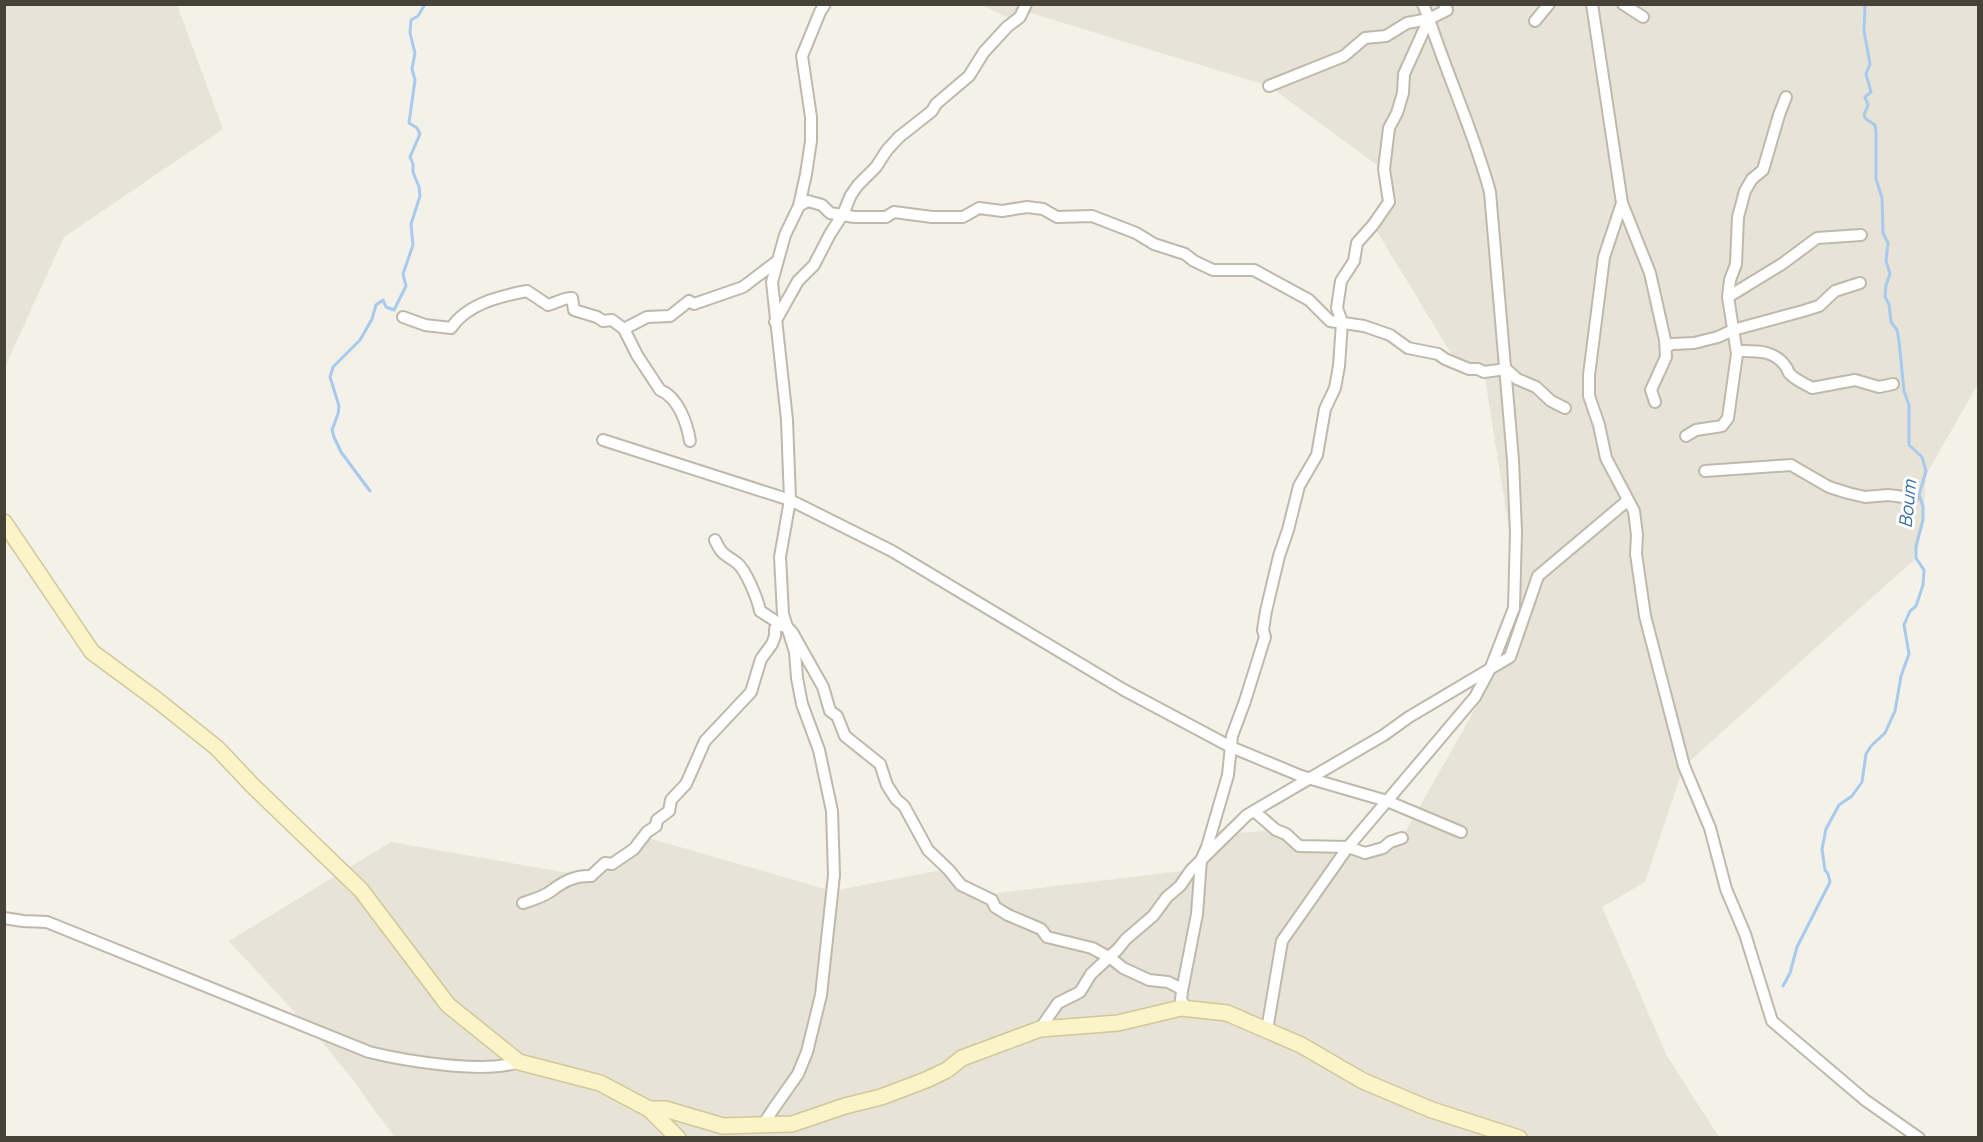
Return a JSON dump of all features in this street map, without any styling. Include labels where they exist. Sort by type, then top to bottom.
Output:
[{"type":"street","points":[[766,1125],[766,1120],[798,1074],[807,1052],[821,995],[834,875],[832,812],[819,750],[802,704],[795,652],[783,626],[780,557],[790,500],[787,420],[772,282],[785,235],[799,206],[811,141],[811,117],[802,56],[825,4]]},
{"type":"street","points":[[775,322],[798,281],[814,265],[843,214],[851,195],[864,177],[876,167],[898,137],[932,111],[936,104],[969,76],[984,52],[1007,27],[1020,17],[1026,4]]},
{"type":"street","points":[[1267,1030],[1282,941],[1348,847],[1475,697],[1491,667],[1514,608],[1515,508],[1506,369],[1490,192],[1479,154],[1441,58],[1423,4]]},
{"type":"street","points":[[1269,86],[1344,56],[1365,38],[1386,36],[1407,23],[1429,19],[1447,10],[1444,4]]},
{"type":"street","points":[[1535,21],[1549,4]]},
{"type":"street","points":[[1592,4],[1622,203],[1656,293],[1665,347],[1666,357],[1652,390],[1655,402]]},
{"type":"street","points":[[1623,4],[1643,17]]},
{"type":"street","points":[[1186,1009],[1181,999],[1182,989],[1197,914],[1201,860],[1228,775],[1232,736],[1265,637],[1263,630],[1269,592],[1299,486],[1317,455],[1325,409],[1335,388],[1342,322],[1337,308],[1341,281],[1354,261],[1357,243],[1389,202],[1384,170],[1389,128],[1397,113],[1403,93],[1404,74],[1429,19]]},
{"type":"street","points":[[1686,436],[1696,430],[1722,426],[1728,418],[1736,374],[1737,351],[1728,297],[1730,280],[1736,264],[1737,216],[1748,185],[1763,170],[1786,97]]},
{"type":"street","points":[[799,206],[807,201],[816,202],[830,213],[854,217],[886,217],[894,212],[932,217],[963,217],[979,208],[1002,211],[1028,207],[1042,209],[1057,217],[1092,216],[1136,233],[1154,244],[1185,254],[1213,270],[1254,270],[1310,300],[1330,321],[1364,326],[1390,335],[1408,348],[1438,354],[1469,369],[1484,372],[1506,369]]},
{"type":"street","points":[[1622,203],[1604,257],[1589,375],[1589,396],[1606,458],[1635,511],[1636,554],[1645,616],[1684,766],[1710,828],[1726,889],[1746,934],[1772,1021],[1865,1100],[1919,1137]]},
{"type":"street","points":[[1728,297],[1782,264],[1818,238],[1861,235]]},
{"type":"street","points":[[624,329],[647,317],[670,316],[689,301],[694,304],[743,287],[776,262]]},
{"type":"street","points":[[1665,347],[1718,337],[1733,330],[1819,306],[1835,291],[1860,283]]},
{"type":"street","points":[[403,317],[425,326],[451,328],[458,318],[480,305],[507,294],[527,291],[548,305],[557,303],[562,298],[572,298],[574,310],[603,321],[612,320],[624,329],[637,355],[660,390],[666,392],[677,405],[687,424],[690,441]]},
{"type":"street","points":[[1737,351],[1753,349],[1763,352],[1786,366],[1789,375],[1812,388],[1855,380],[1880,387],[1893,384]]},
{"type":"street","points":[[1506,369],[1517,379],[1536,387],[1565,408]]},
{"type":"street","points":[[603,440],[790,500],[892,551],[1124,690],[1231,747],[1309,778],[1387,801],[1461,832]]},
{"type":"street","points":[[1705,471],[1791,465],[1829,487],[1848,493],[1864,497],[1888,495],[1912,498]]},
{"type":"street","points":[[1040,1029],[1058,1004],[1080,992],[1085,982],[1145,921],[1153,916],[1191,870],[1254,811],[1384,735],[1409,717],[1423,711],[1510,657],[1538,576],[1628,501]]},
{"type":"street","points":[[4,522],[92,652],[158,700],[217,748],[361,890],[448,1005],[519,1062],[600,1083],[649,1109],[678,1137]]},
{"type":"street","points":[[715,540],[721,553],[743,569],[758,601],[760,611],[783,626],[800,645],[823,687],[830,711],[837,716],[845,736],[879,764],[886,785],[904,806],[928,850],[961,885],[992,900],[995,907],[1008,915],[1041,929],[1047,937],[1092,948],[1123,968],[1149,980],[1167,982],[1182,989]]},
{"type":"street","points":[[523,903],[580,875],[591,876],[605,863],[612,864],[634,849],[647,832],[656,826],[657,820],[669,811],[671,801],[686,784],[705,741],[751,692],[760,659],[772,644],[775,628],[783,626]]},
{"type":"street","points":[[1254,811],[1276,831],[1286,834],[1299,846],[1348,847],[1365,853],[1383,848],[1390,842],[1402,838]]},
{"type":"street","points":[[4,918],[47,922],[369,1052],[418,1061],[466,1065],[510,1065],[519,1062]]},
{"type":"street","points":[[649,1109],[665,1109],[723,1126],[792,1124],[845,1106],[881,1097],[926,1080],[947,1070],[962,1058],[1040,1029],[1118,1023],[1180,1008],[1227,1012],[1301,1045],[1363,1081],[1432,1110],[1519,1137]]},
{"type":"shaded area","points":[[5,4],[177,5],[223,129],[64,237],[5,367]]},
{"type":"shaded area","points":[[981,5],[1978,5],[1978,384],[1926,475],[1923,520],[1916,558],[1684,766],[1645,882],[1602,907],[1667,1056],[1719,1137],[395,1137],[323,1043],[229,941],[391,842],[580,875],[612,864],[645,837],[832,891],[948,869],[981,895],[1191,870],[1227,834],[1276,830],[1315,847],[1383,848],[1402,838],[1501,663],[1523,618],[1484,372],[1457,363],[1373,225],[1389,202],[1384,170],[1269,86],[1024,11],[1015,21]]},
{"type":"waterway","points":[[370,491],[341,452],[334,437],[332,430],[339,406],[330,377],[333,367],[360,340],[372,319],[376,305],[383,300],[386,307],[394,310],[406,286],[403,274],[413,245],[411,224],[420,196],[410,157],[420,134],[417,128],[409,123],[415,80],[412,69],[415,53],[410,33],[411,20],[418,16],[425,4]]},
{"type":"waterway","name":"Boum","points":[[1783,986],[1790,973],[1797,947],[1830,882],[1825,870],[1822,849],[1826,829],[1839,805],[1852,796],[1862,782],[1866,754],[1885,733],[1895,711],[1901,676],[1909,654],[1904,625],[1910,611],[1916,606],[1923,585],[1924,570],[1916,558],[1916,546],[1923,520],[1923,506],[1919,495],[1926,471],[1922,457],[1909,445],[1909,405],[1904,391],[1899,341],[1897,330],[1891,322],[1889,304],[1885,297],[1890,274],[1886,261],[1888,243],[1883,233],[1882,198],[1876,179],[1876,131],[1875,125],[1864,115],[1868,105],[1865,97],[1871,92],[1866,74],[1870,64],[1864,31],[1865,4]]}]
